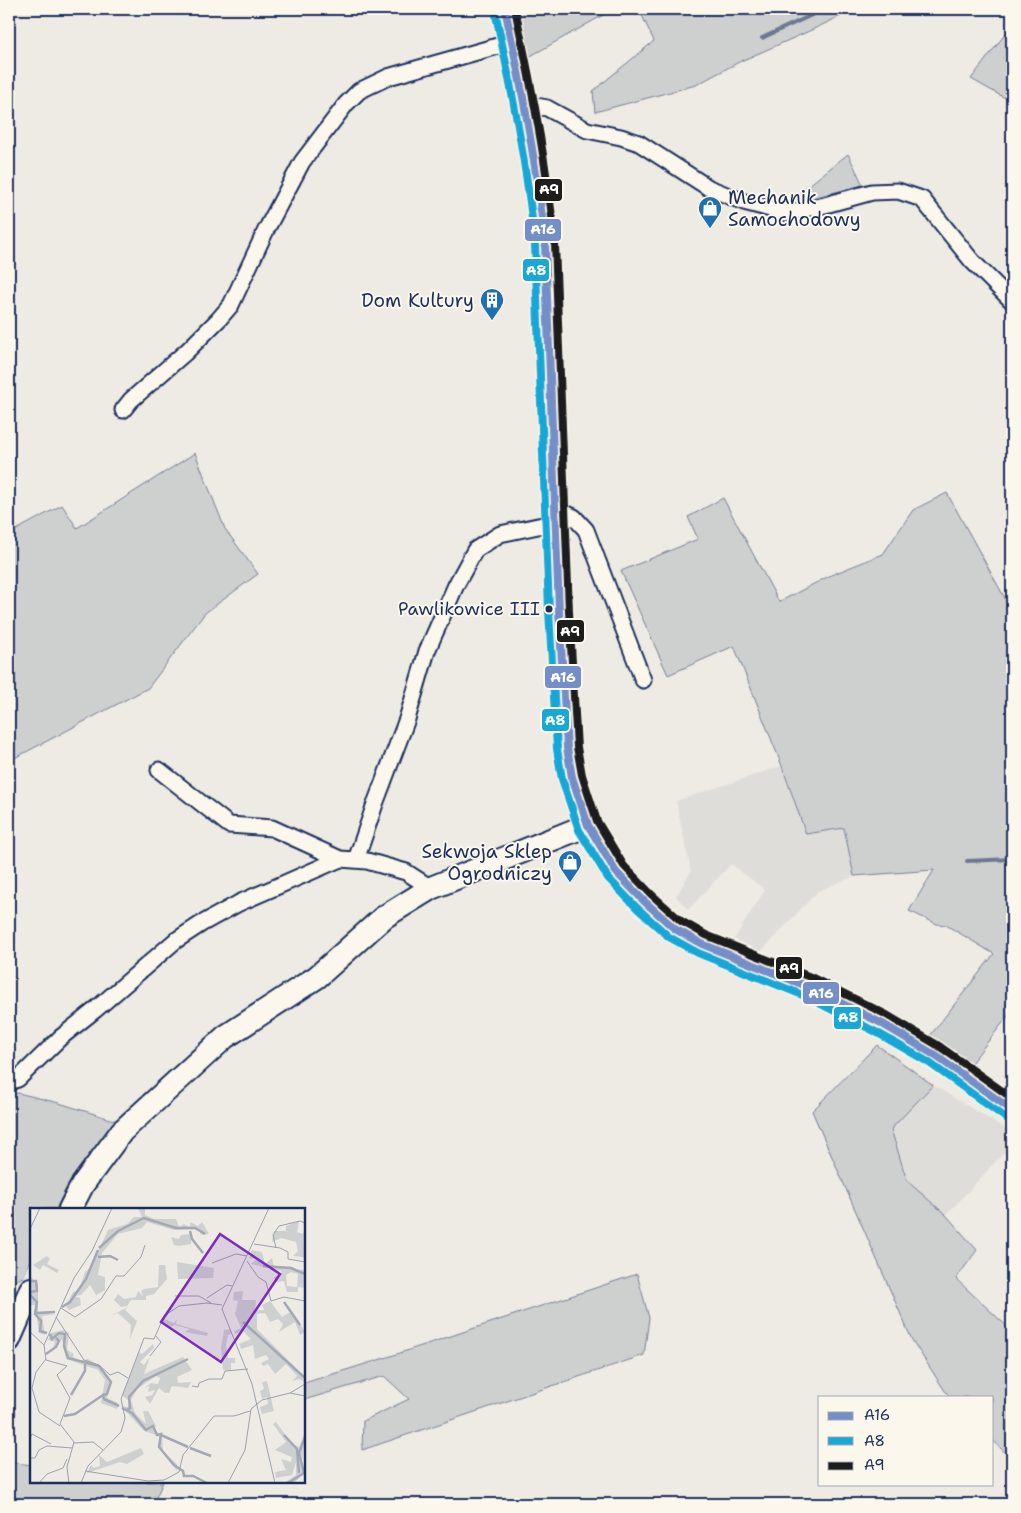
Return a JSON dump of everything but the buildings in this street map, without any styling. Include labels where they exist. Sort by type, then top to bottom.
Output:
[{"type":"main road","points":[[505,9],[526,108],[540,196],[545,244],[559,611],[567,748],[572,777],[588,825],[616,872],[675,929],[702,944],[809,987],[881,1024],[933,1054],[1012,1110]]},
{"type":"main road","points":[[71,1208],[83,1184],[122,1131],[225,1037],[317,977],[384,917],[431,888],[588,825]]},
{"type":"main road","points":[[9,1340],[30,1291]]},
{"type":"street","points":[[123,410],[130,400],[187,350],[231,305],[266,230],[302,162],[346,104],[359,91],[388,77],[512,42]]},
{"type":"street","points":[[526,108],[536,106],[547,108],[587,130],[621,136],[638,143],[709,188],[744,202],[786,213],[872,192],[898,191],[922,200],[972,261],[1012,301]]},
{"type":"street","points":[[356,860],[407,719],[427,651],[456,585],[475,550],[500,534],[556,516],[574,517],[586,530],[643,680]]},
{"type":"street","points":[[159,770],[229,825],[272,828],[340,859],[367,861],[406,872],[431,888]]},
{"type":"street","points":[[9,1082],[18,1079],[60,1038],[175,941],[239,903],[340,859]]},
{"type":"shaded area","points":[[519,9],[614,9],[527,58]]},
{"type":"shaded area","points":[[639,9],[856,9],[741,61],[696,85],[595,112],[593,91],[654,41]]},
{"type":"shaded area","points":[[1012,25],[1012,102],[971,79]]},
{"type":"shaded area","points":[[848,154],[863,185],[784,205]]},
{"type":"shaded area","points":[[195,453],[225,529],[258,574],[205,613],[148,688],[9,761],[9,534],[62,505],[77,528]]},
{"type":"shaded area","points":[[947,493],[1012,611],[1012,1011],[968,1067],[929,1037],[994,954],[946,925],[937,924],[909,911],[934,870],[854,876],[844,828],[806,834],[782,766],[734,646],[668,675],[621,571],[698,539],[688,517],[723,498],[779,602],[831,575],[883,554],[913,510]]},
{"type":"shaded area","points":[[782,766],[806,834],[844,828],[854,876],[818,891],[761,952],[734,939],[765,890],[731,864],[688,910],[676,896],[691,871],[676,801]]},
{"type":"shaded area","points":[[877,1045],[933,1085],[891,1129],[907,1181],[946,1215],[977,1250],[956,1279],[1012,1331],[1012,1460],[994,1441],[994,1396],[950,1396],[912,1340],[812,1111]]},
{"type":"shaded area","points":[[933,1085],[1012,1133],[1012,1144],[946,1215],[907,1181],[891,1128]]},
{"type":"shaded area","points":[[18,1093],[59,1103],[117,1121],[67,1186],[56,1208],[30,1208],[30,1262],[23,1277],[9,1284],[9,1095]]},
{"type":"shaded area","points":[[637,1274],[649,1318],[644,1355],[362,1450],[363,1421],[409,1399],[384,1376],[305,1400],[305,1383]]},
{"type":"shaded area","points":[[9,1462],[30,1465],[30,1483],[163,1483],[153,1504],[9,1504]]},
{"type":"waterway","points":[[762,38],[825,9]]},
{"type":"waterway","points":[[967,861],[1012,859]]},
{"type":"transit line","name":"A16","points":[[505,9],[528,126],[545,244],[559,611],[567,748],[572,777],[588,825],[616,872],[675,929],[702,944],[809,987],[881,1023],[933,1054],[1012,1110]]},
{"type":"transit line","name":"A9","points":[[515,9],[548,184],[555,243],[569,611],[577,747],[582,775],[597,821],[624,866],[681,921],[706,935],[813,978],[885,1014],[939,1046],[1012,1098]]},
{"type":"transit line","name":"A8","points":[[495,11],[528,186],[535,245],[549,611],[557,749],[562,779],[579,830],[608,878],[669,937],[698,953],[805,996],[876,1032],[928,1062],[1006,1118]]},
{"type":"place","name":"Mechanik Samochodowy","points":[[710,229]]},
{"type":"place","name":"Dom Kultury","points":[[492,321]]},
{"type":"place","name":"Pawlikowice III","points":[[549,609]]},
{"type":"place","name":"Sekwoja Sklep Ogrodniczy","points":[[570,883]]}]
